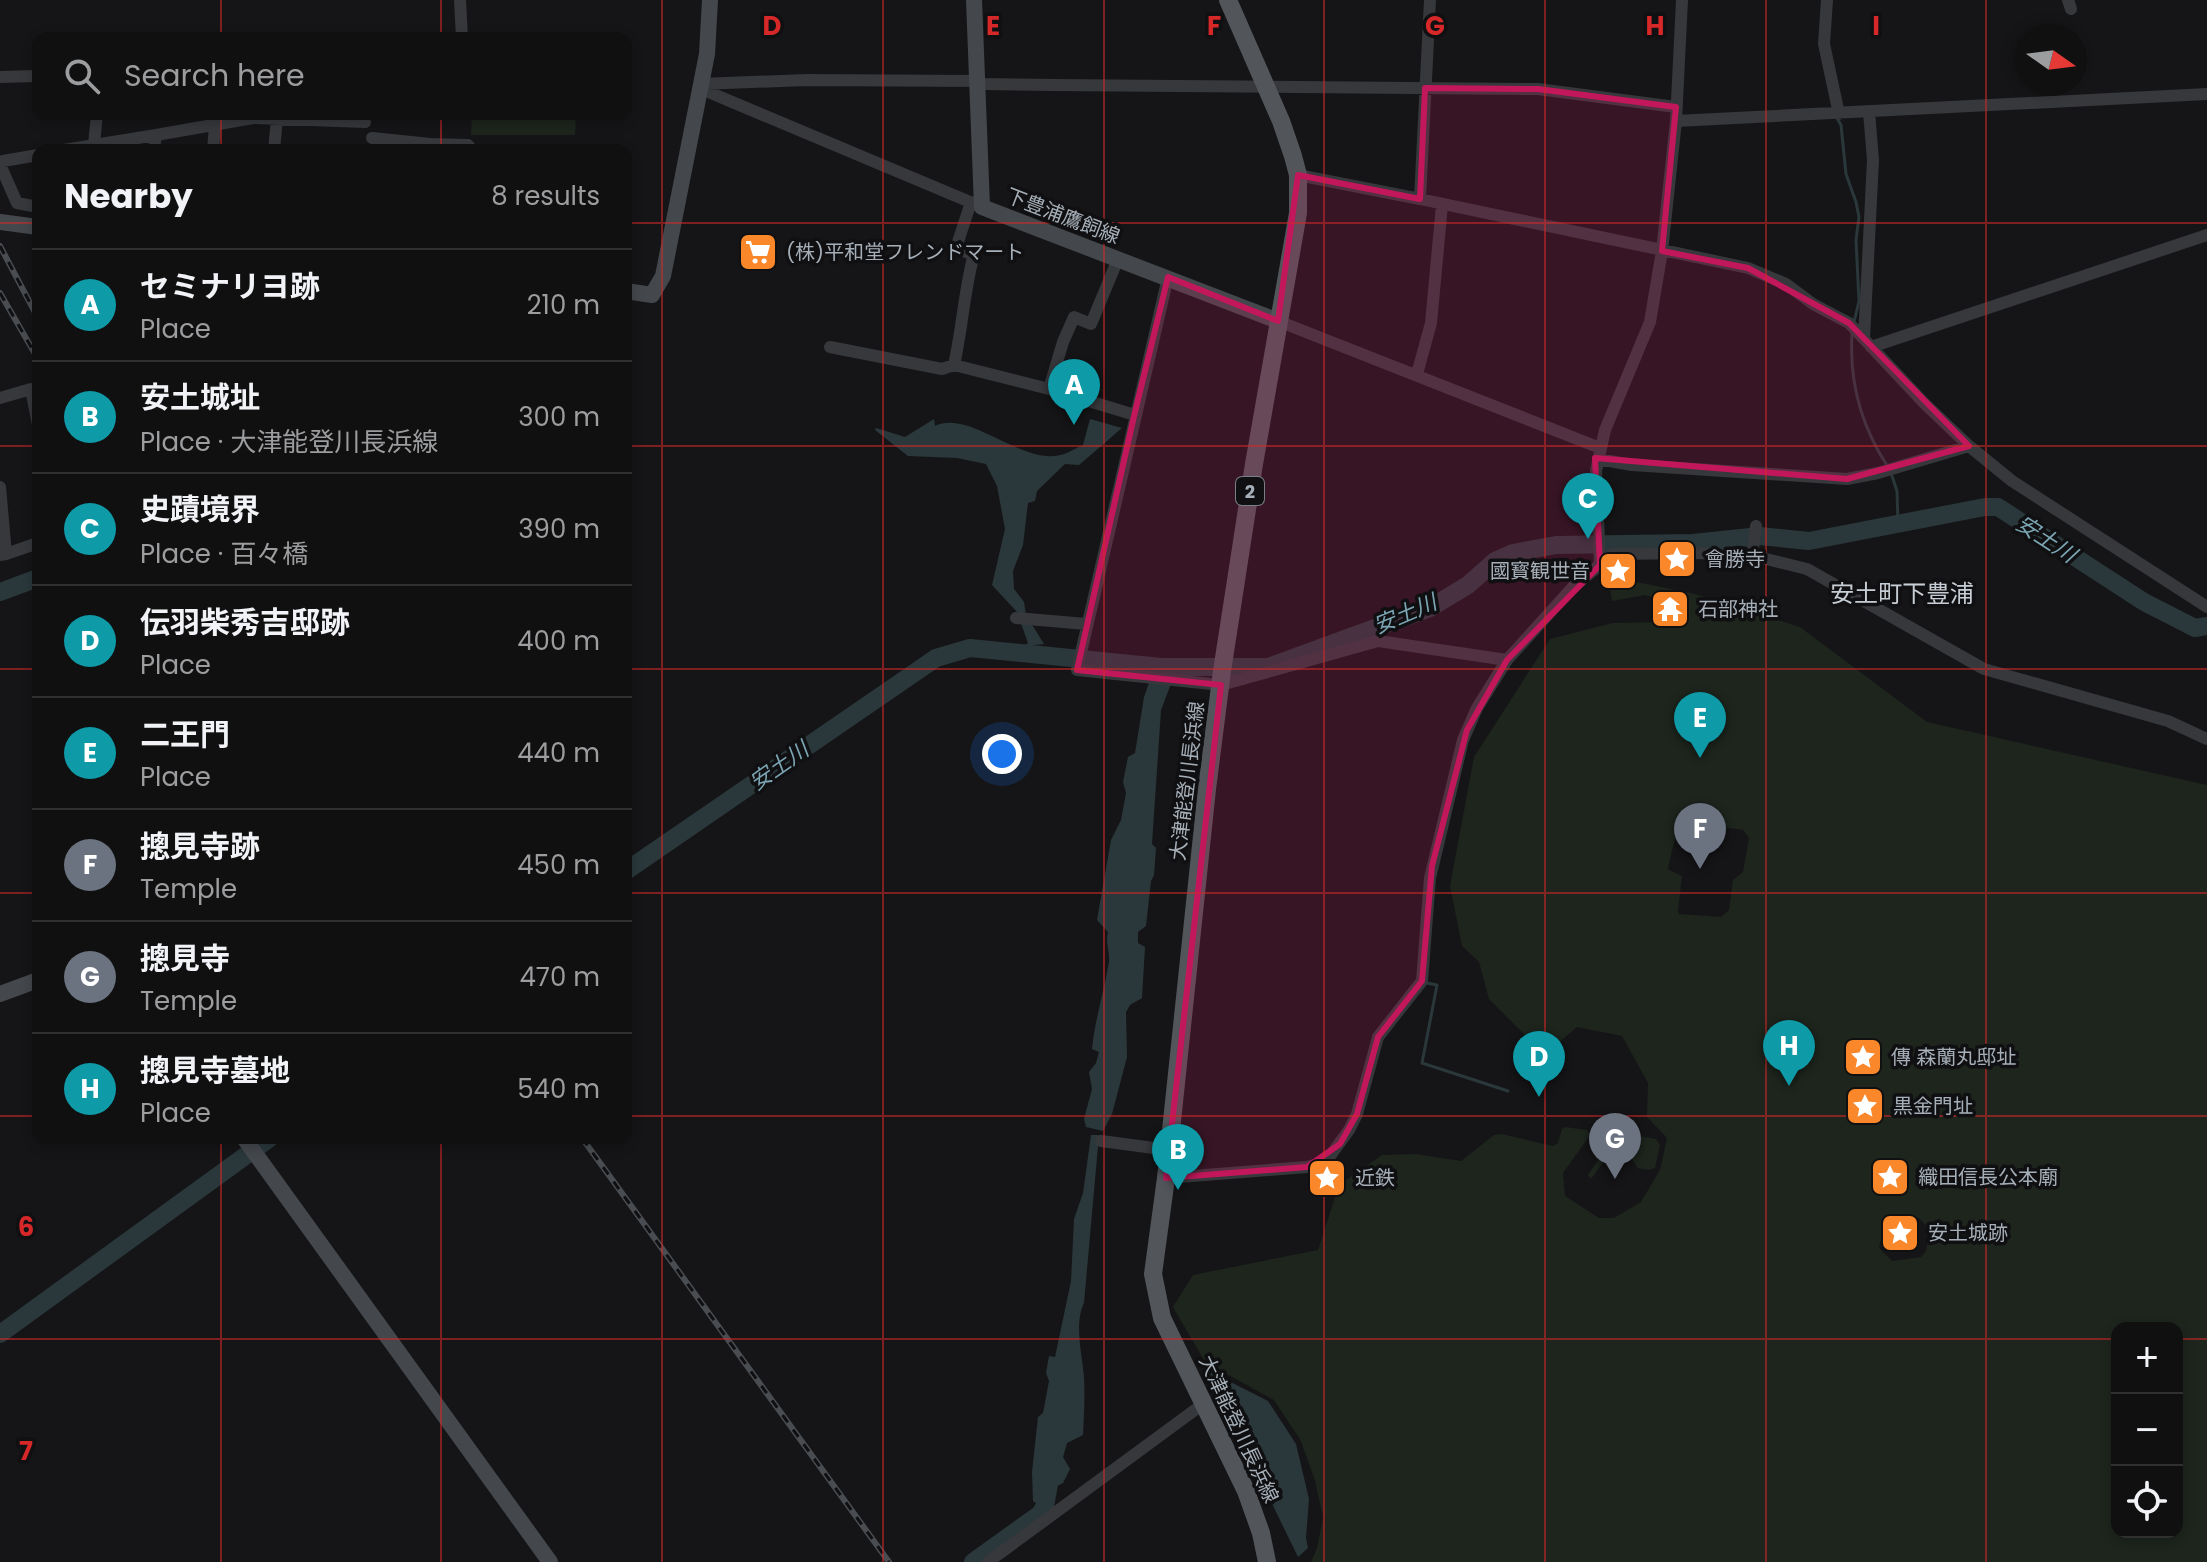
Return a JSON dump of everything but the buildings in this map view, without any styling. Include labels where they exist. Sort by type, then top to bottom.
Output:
[{"type":"main road","points":[[632,292],[652,295],[663,276],[707,54],[710,0]]},
{"type":"main road","name":"下豊浦鷹飼線","points":[[974,0],[978,81],[976,204],[1278,321]]},
{"type":"main road","name":"大津能登川長浜線","points":[[1228,0],[1281,121],[1298,175],[1298,213],[1222,672],[1166,1178],[1154,1254],[1154,1288],[1162,1318],[1253,1511],[1267,1562]]},
{"type":"main road","points":[[0,222],[32,226]]},
{"type":"main road","points":[[0,994],[32,982]]},
{"type":"main road","points":[[248,1144],[550,1562]]},
{"type":"street","points":[[460,0],[462,32]]},
{"type":"street","points":[[1420,199],[1430,0]]},
{"type":"street","points":[[1599,561],[1596,471],[1599,453],[1605,430],[1650,322],[1662,251],[1676,114],[1682,0]]},
{"type":"street","points":[[1827,0],[1824,44],[1839,114]]},
{"type":"street","points":[[0,77],[32,76]]},
{"type":"street","points":[[700,84],[806,80],[978,81],[982,84],[1538,89],[1676,114],[1839,114],[2207,94]]},
{"type":"street","points":[[700,84],[706,91],[976,204],[956,248],[971,254],[973,258],[954,365]]},
{"type":"street","points":[[1864,340],[1873,160],[1869,112]]},
{"type":"street","points":[[94,144],[96,120]]},
{"type":"street","points":[[100,144],[244,120]]},
{"type":"street","points":[[275,144],[277,120]]},
{"type":"street","points":[[364,120],[371,144]]},
{"type":"street","points":[[214,144],[215,126]]},
{"type":"street","points":[[155,144],[156,135]]},
{"type":"street","points":[[32,156],[3,161],[1,167],[17,203],[32,206]]},
{"type":"street","points":[[1298,175],[1748,268],[1786,284],[1813,304],[1849,323],[1969,446],[2012,481],[2207,607]]},
{"type":"street","points":[[1417,374],[1431,323],[1442,205]]},
{"type":"street","points":[[1864,340],[2207,235]]},
{"type":"street","points":[[1049,389],[1074,317],[1091,324],[1118,259]]},
{"type":"street","points":[[1168,277],[1077,670],[1181,681],[1378,641],[1507,660]]},
{"type":"street","points":[[1278,321],[1417,374],[1632,465],[1847,479],[1901,467],[1969,446]]},
{"type":"street","points":[[830,347],[942,369],[954,365],[1135,415]]},
{"type":"street","points":[[0,398],[31,389],[32,394]]},
{"type":"street","points":[[0,487],[3,554],[32,545]]},
{"type":"street","points":[[1753,551],[1756,526]]},
{"type":"street","points":[[1166,1178],[1307,1167],[1330,1156],[1345,1137],[1357,1114],[1378,1037],[1422,981],[1430,878],[1463,740],[1477,708],[1507,660],[1599,561],[1613,554],[1753,551],[1807,569],[1984,669],[2168,721],[2207,739]]},
{"type":"street","points":[[1023,619],[1086,624]]},
{"type":"street","points":[[1101,1141],[1169,1150]]},
{"type":"street","points":[[988,1562],[1203,1404]]},
{"type":"highlighted area","points":[[1425,88],[1538,89],[1676,107],[1662,251],[1748,268],[1849,323],[1969,446],[1847,479],[1595,458],[1600,565],[1507,660],[1467,730],[1432,866],[1422,981],[1378,1037],[1357,1114],[1340,1144],[1307,1167],[1166,1178],[1221,685],[1077,670],[1168,277],[1278,321],[1298,175],[1420,199]]},
{"type":"shaded area","points":[[472,120],[576,120],[575,135],[471,135]]},
{"type":"shaded area","points":[[934,419],[935,426],[949,423],[964,425],[1045,456],[1063,454],[1083,445],[1090,419],[1122,428],[1079,465],[1065,464],[1037,491],[1035,501],[1028,503],[1023,545],[1013,571],[1014,589],[1024,602],[1026,615],[1044,644],[1025,646],[1028,643],[1017,612],[992,585],[1005,529],[997,486],[986,464],[957,458],[908,456],[875,430],[905,437]]},
{"type":"shaded area","points":[[1622,579],[1695,594],[1800,627],[1927,722],[2207,785],[2207,1562],[1311,1562],[1323,1517],[1301,1441],[1274,1400],[1205,1362],[1173,1307],[1193,1275],[1318,1250],[1339,1185],[1382,1155],[1416,1154],[1461,1161],[1494,1135],[1502,1134],[1553,1146],[1558,1143],[1565,1127],[1587,1130],[1590,1134],[1588,1138],[1563,1173],[1565,1196],[1599,1218],[1614,1218],[1641,1202],[1660,1170],[1667,1138],[1647,1117],[1648,1083],[1622,1036],[1577,1027],[1555,1046],[1539,1049],[1489,999],[1479,962],[1462,946],[1450,886],[1474,757],[1550,639],[1613,623],[1666,622],[1668,616],[1676,617],[1678,603],[1645,595],[1612,601],[1609,582]],"holes":[[[1689,822],[1743,830],[1749,838],[1743,872],[1733,880],[1729,910],[1721,917],[1679,914],[1682,876],[1668,867],[1678,827]],[[1919,1218],[1930,1230],[1926,1251],[1921,1257],[1892,1261],[1879,1248],[1885,1220]]]},
{"type":"shaded area","points":[[1152,674],[1174,676],[1161,710],[1152,844],[1156,848],[1154,875],[1146,926],[1138,932],[1138,943],[1145,947],[1142,998],[1130,1005],[1126,1012],[1127,1057],[1112,1114],[1103,1131],[1086,1127],[1084,1119],[1092,1089],[1089,1072],[1099,1052],[1092,1049],[1109,962],[1108,932],[1097,920],[1111,840],[1121,820],[1128,757],[1135,753],[1144,697]]},
{"type":"shaded area","points":[[1620,1132],[1656,1139],[1660,1145],[1655,1168],[1638,1168],[1622,1152],[1616,1156],[1609,1154],[1591,1179],[1588,1175],[1608,1145],[1614,1146]]},
{"type":"shaded area","points":[[1091,1135],[1099,1135],[1080,1320],[1083,1435],[1067,1443],[1063,1457],[1070,1469],[1063,1483],[1052,1489],[1042,1508],[1033,1501],[1032,1472],[1038,1417],[1043,1413],[1049,1381],[1046,1373],[1049,1356],[1055,1357],[1071,1281],[1074,1219],[1083,1193]]},
{"type":"shaded area","points":[[1207,1370],[1268,1401],[1296,1444],[1309,1499],[1308,1548],[1298,1557]]},
{"type":"waterway","points":[[1837,118],[1841,125],[1846,174],[1859,217],[1856,240],[1859,301],[1854,322]]},
{"type":"waterway","points":[[1852,334],[1853,370],[1859,404],[1871,436],[1888,467]]},
{"type":"waterway","points":[[1891,473],[1897,491],[1898,525]]},
{"type":"waterway","name":"安土川","points":[[632,867],[936,658],[970,648],[1161,667],[1268,667],[1430,608],[1468,585],[1495,561],[1513,553],[1556,545],[1693,543],[1760,536],[1809,541],[1998,507],[2144,602],[2195,628],[2207,626]]},
{"type":"waterway","points":[[0,592],[32,580]]},
{"type":"waterway","points":[[1427,983],[1437,985],[1422,1063],[1508,1091]]},
{"type":"waterway","points":[[0,1334],[262,1144]]},
{"type":"waterway","points":[[973,1562],[1040,1514],[1045,1506],[1051,1474]]},
{"type":"railway","points":[[0,246],[32,307]]},
{"type":"railway","points":[[0,293],[32,349]]},
{"type":"railway","points":[[586,1144],[889,1562]]},
{"type":"place","name":"(株)平和堂フレンドマート","points":[[758,252]]},
{"type":"place","name":"セミナリヨ跡","points":[[1074,425]]},
{"type":"place","name":"史蹟境界","points":[[1588,539]]},
{"type":"place","name":"會勝寺","points":[[1677,559]]},
{"type":"place","name":"國寳観世音","points":[[1618,571]]},
{"type":"place","name":"石部神社","points":[[1670,609]]},
{"type":"place","name":"二王門","points":[[1700,758]]},
{"type":"place","name":"摠見寺跡","points":[[1700,869]]},
{"type":"place","name":"傳 森蘭丸邸址","points":[[1863,1057]]},
{"type":"place","name":"摠見寺墓地","points":[[1789,1086]]},
{"type":"place","name":"伝羽柴秀吉邸跡","points":[[1539,1097]]},
{"type":"place","name":"黒金門址","points":[[1865,1106]]},
{"type":"place","name":"織田信長公本廟","points":[[1890,1177]]},
{"type":"place","name":"近鉄","points":[[1327,1178]]},
{"type":"place","name":"摠見寺","points":[[1615,1179]]},
{"type":"place","name":"安土城址","points":[[1178,1190]]},
{"type":"place","name":"安土城跡","points":[[1900,1233]]},
{"type":"district","name":"安土町下豊浦","points":[[1902,593]]}]
